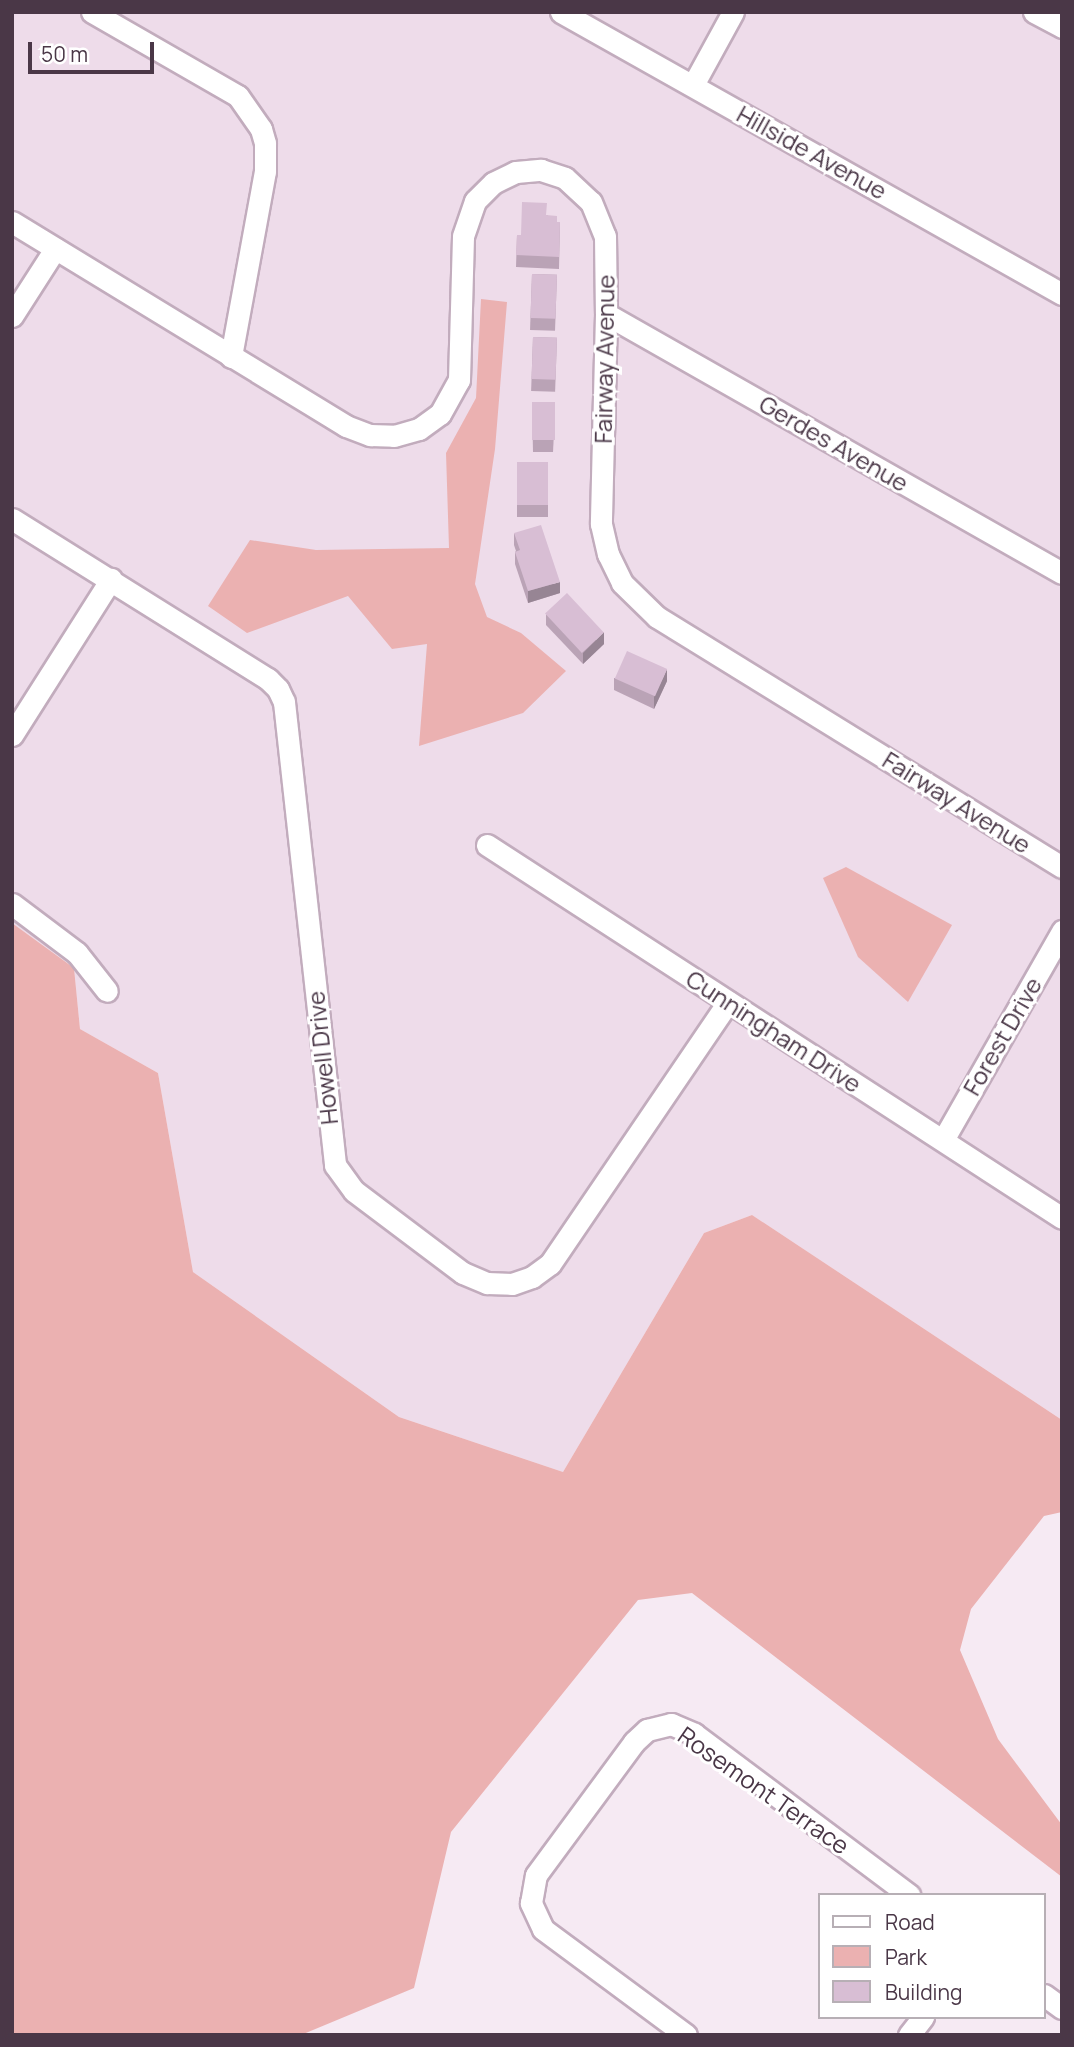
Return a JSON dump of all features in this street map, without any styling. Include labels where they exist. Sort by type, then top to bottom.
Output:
[{"type":"street","points":[[92,12],[238,96],[261,129],[265,143],[265,171],[231,358]]},
{"type":"street","name":"Hillside Avenue","points":[[561,12],[1062,294]]},
{"type":"street","points":[[693,85],[733,12]]},
{"type":"street","points":[[1034,12],[1062,27]]},
{"type":"street","name":"Fairway Avenue","points":[[12,222],[231,358],[358,431],[394,436],[430,422],[448,404],[459,380],[463,236],[469,212],[475,201],[493,183],[528,170],[565,177],[583,193],[597,213],[605,236],[601,524],[614,569],[632,596],[657,617],[1062,867]]},
{"type":"street","points":[[12,316],[54,249]]},
{"type":"street","name":"Gerdes Avenue","points":[[606,314],[1062,573]]},
{"type":"street","name":"Howell Drive","points":[[12,519],[268,679],[281,695],[335,1166],[354,1191],[463,1273],[486,1283],[512,1284],[533,1277],[550,1264],[728,1002]]},
{"type":"street","points":[[12,735],[111,579]]},
{"type":"street","name":"Cunningham Drive","points":[[487,845],[1062,1218]]},
{"type":"street","points":[[12,904],[78,953],[107,991]]},
{"type":"street","name":"Forest Drive","points":[[943,1140],[1062,931]]},
{"type":"street","name":"Rosemont Terrace","points":[[686,2035],[543,1930],[531,1903],[531,1889],[536,1875],[634,1742],[647,1730],[671,1724],[694,1734],[906,1893]]},
{"type":"street","points":[[1046,1996],[1062,2008]]},
{"type":"street","points":[[909,2035],[921,2019]]},
{"type":"shaded area","points":[[12,12],[1062,12],[1062,1420],[752,1215],[704,1233],[563,1472],[399,1417],[193,1272],[158,1073],[80,1029],[74,968],[12,923]]},
{"type":"green space","points":[[481,299],[507,302],[495,449],[475,584],[487,617],[521,633],[566,671],[523,713],[419,746],[427,644],[392,649],[348,596],[247,633],[208,606],[250,540],[316,550],[449,548],[446,453],[476,398]]},
{"type":"green space","points":[[846,867],[952,925],[908,1002],[858,957],[823,878]]},
{"type":"green space","points":[[12,923],[74,968],[80,1029],[158,1073],[193,1272],[399,1417],[563,1472],[704,1233],[752,1215],[1062,1420],[1062,1512],[1044,1516],[971,1609],[960,1650],[998,1739],[1062,1825],[1062,1877],[692,1593],[638,1600],[451,1832],[414,1988],[301,2035],[12,2035]]},
{"type":"building","points":[[522,202],[547,203],[546,215],[557,216],[557,222],[560,222],[559,257],[516,255],[517,235],[521,235]]},
{"type":"building","points":[[532,274],[557,275],[555,319],[530,318]]},
{"type":"building","points":[[533,337],[557,338],[556,380],[532,379]]},
{"type":"building","points":[[532,402],[555,402],[555,440],[532,440]]},
{"type":"building","points":[[517,462],[548,462],[548,505],[517,505]]},
{"type":"building","points":[[541,525],[560,582],[528,591],[515,552],[520,550],[514,533]]},
{"type":"building","points":[[567,593],[604,632],[582,653],[545,613]]},
{"type":"building","points":[[627,651],[667,669],[655,696],[615,678]]}]
